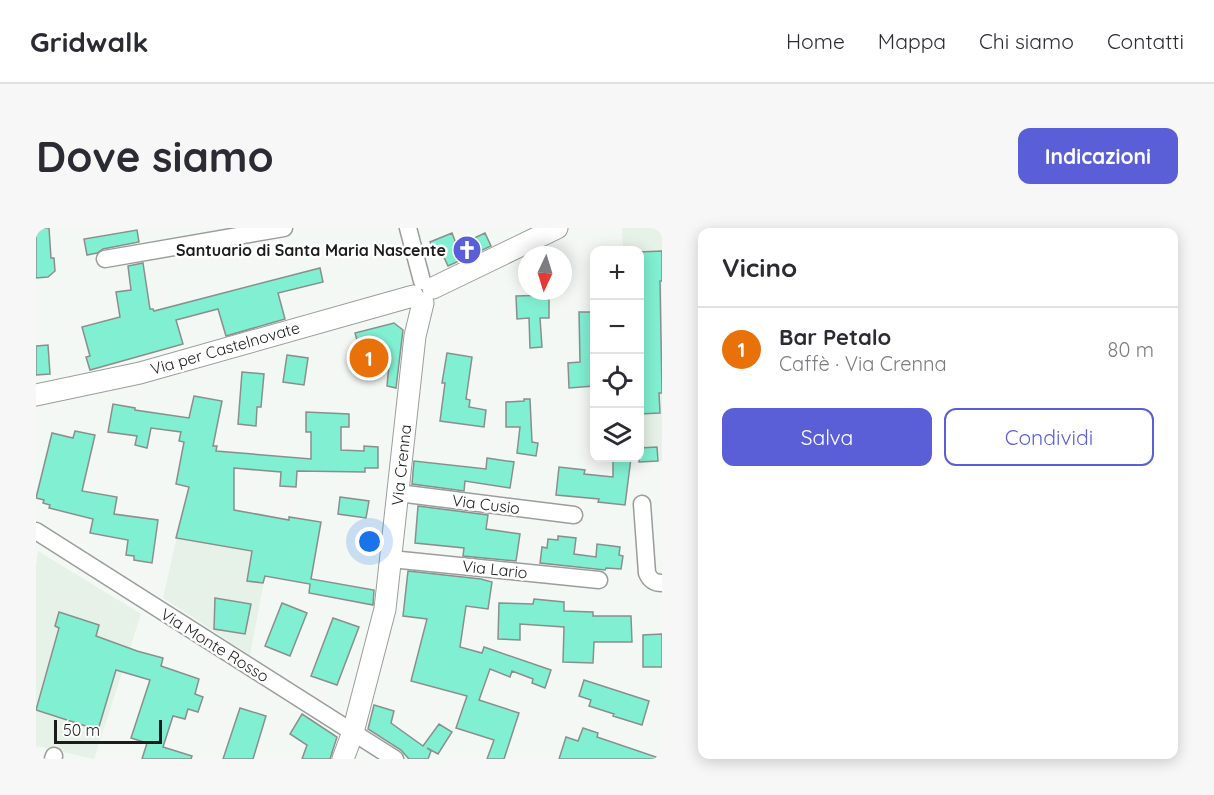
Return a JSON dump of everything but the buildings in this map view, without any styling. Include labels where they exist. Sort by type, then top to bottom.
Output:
[{"type":"street","points":[[105,259],[284,228]]},
{"type":"street","points":[[408,228],[423,292]]},
{"type":"street","name":"Via per Castelnovate","points":[[36,395],[140,373],[423,292],[557,228]]},
{"type":"street","name":"Via Crenna","points":[[343,759],[353,732],[385,609],[415,336],[423,292]]},
{"type":"street","name":"Via Cusio","points":[[398,493],[574,515]]},
{"type":"street","points":[[642,504],[646,573],[650,579],[662,583]]},
{"type":"street","name":"Via Monte Rosso","points":[[36,531],[394,759]]},
{"type":"street","name":"Via Lario","points":[[391,559],[599,580]]},
{"type":"shaded area","points":[[622,228],[662,228],[662,461],[644,462],[644,246],[623,246]]},
{"type":"shaded area","points":[[184,505],[235,510],[276,518],[250,655],[163,598]]},
{"type":"shaded area","points":[[38,551],[141,614],[94,759],[36,746],[36,567]]},
{"type":"place","name":"Santuario di Santa Maria Nascente","points":[[467,250]]},
{"type":"place","name":"Bar Petalo","points":[[369,358]]}]
